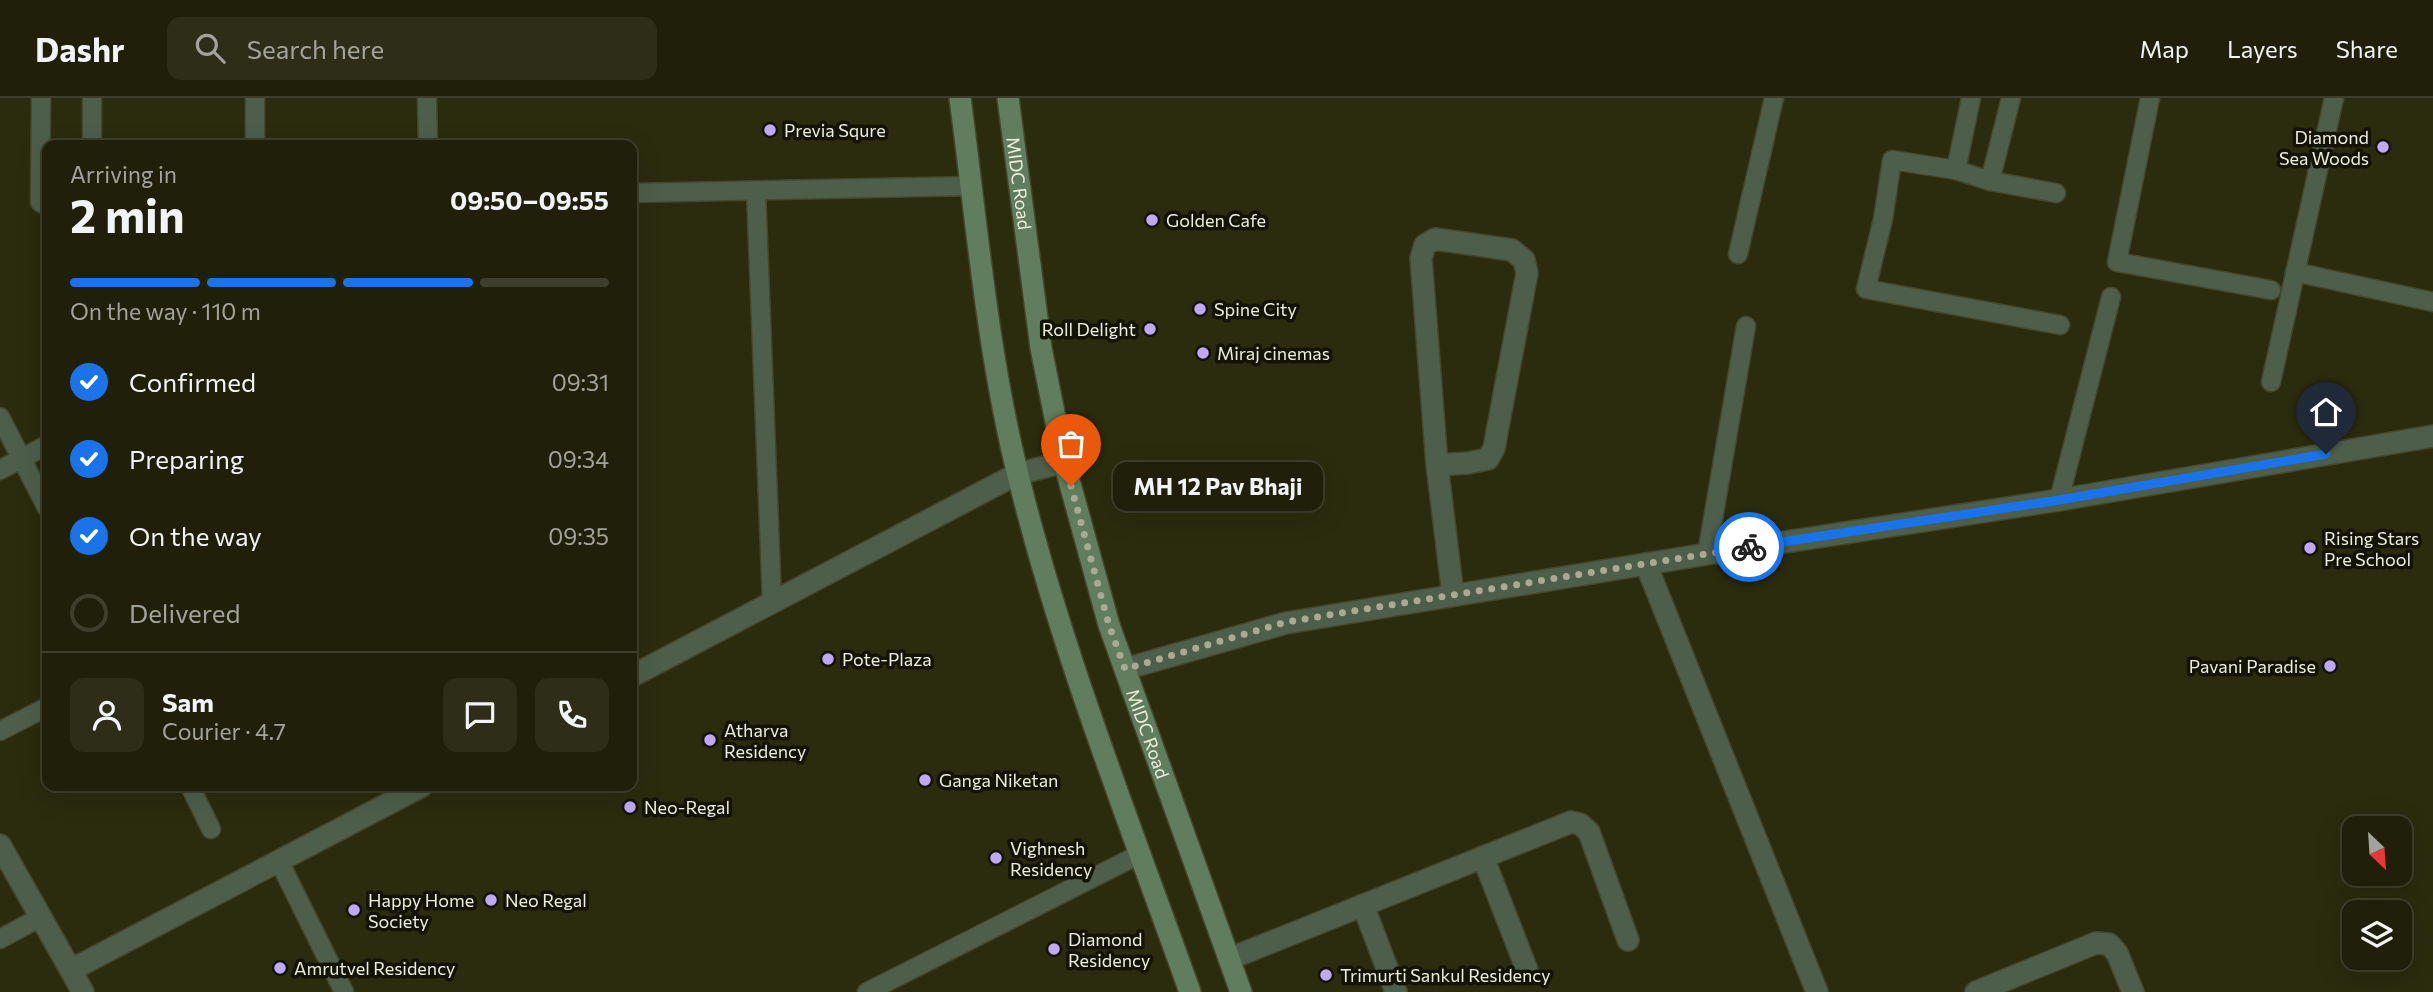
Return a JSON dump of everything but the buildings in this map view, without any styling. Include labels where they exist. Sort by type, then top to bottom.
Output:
[{"type":"main road","points":[[960,98],[993,356],[1017,474],[1063,639],[1190,992]]},
{"type":"main road","name":"MIDC Road","points":[[1008,98],[1041,348],[1064,462],[1109,625],[1241,992]]},
{"type":"street","points":[[1437,465],[1468,463],[1488,458],[1494,448],[1527,273],[1524,260],[1512,250],[1435,239],[1426,245],[1420,258],[1437,465],[1453,595]]},
{"type":"street","points":[[1125,669],[1286,622],[2059,500],[2433,436]]},
{"type":"street","points":[[637,673],[1017,474],[1064,462]]},
{"type":"street","points":[[1646,564],[1816,992]]},
{"type":"street","points":[[71,970],[412,791]]},
{"type":"street","points":[[1229,959],[1571,822],[1580,824],[1589,832],[1628,940]]},
{"type":"street","points":[[0,845],[83,992]]},
{"type":"street","points":[[1483,857],[1527,970]]},
{"type":"street","points":[[1363,905],[1396,992]]},
{"type":"street","points":[[1976,992],[2096,943],[2109,944],[2117,953],[2133,992]]},
{"type":"lane","points":[[41,98],[42,203]]},
{"type":"lane","points":[[92,98],[92,140]]},
{"type":"lane","points":[[255,98],[255,140]]},
{"type":"lane","points":[[427,98],[428,140]]},
{"type":"lane","points":[[1738,254],[1774,98]]},
{"type":"lane","points":[[1956,170],[1971,98]]},
{"type":"lane","points":[[1990,181],[2011,98]]},
{"type":"lane","points":[[2150,98],[2116,261],[2271,290]]},
{"type":"lane","points":[[2271,382],[2333,98]]},
{"type":"lane","points":[[2056,193],[1990,181],[1956,170],[1892,160],[1883,219],[1866,289],[2060,325]]},
{"type":"lane","points":[[637,193],[972,186]]},
{"type":"lane","points":[[757,191],[772,602]]},
{"type":"lane","points":[[2295,272],[2433,302]]},
{"type":"lane","points":[[2059,500],[2111,297]]},
{"type":"lane","points":[[1707,554],[1746,326]]},
{"type":"lane","points":[[0,417],[42,499]]},
{"type":"lane","points":[[0,470],[42,448]]},
{"type":"lane","points":[[0,732],[42,710]]},
{"type":"lane","points":[[192,791],[211,829]]},
{"type":"lane","points":[[867,992],[1140,854]]},
{"type":"lane","points":[[279,861],[344,992]]},
{"type":"lane","points":[[0,940],[41,917]]},
{"type":"way so far","points":[[1071,486],[1109,625],[1125,669],[1286,622],[1749,547]]},
{"type":"place","name":"Previa Squre","points":[[770,130]]},
{"type":"place","name":"Diamond Sea Woods","points":[[2383,147]]},
{"type":"place","name":"Golden Cafe","points":[[1152,220]]},
{"type":"place","name":"Spine City","points":[[1200,309]]},
{"type":"place","name":"Roll Delight","points":[[1150,329]]},
{"type":"place","name":"Miraj cinemas","points":[[1203,353]]},
{"type":"place","name":"MH 12 Pav Bhaji","points":[[1071,486]]},
{"type":"place","name":"Rising Stars Pre School","points":[[2310,548]]},
{"type":"place","name":"Pote-Plaza","points":[[828,659]]},
{"type":"place","name":"Pavani Paradise","points":[[2330,666]]},
{"type":"place","name":"Atharva Residency","points":[[710,740]]},
{"type":"place","name":"Ganga Niketan","points":[[925,780]]},
{"type":"place","name":"Neo-Regal","points":[[630,807]]},
{"type":"place","name":"Vighnesh Residency","points":[[996,858]]},
{"type":"place","name":"Neo Regal","points":[[491,900]]},
{"type":"place","name":"Happy Home Society","points":[[354,910]]},
{"type":"place","name":"Diamond Residency","points":[[1054,949]]},
{"type":"place","name":"Amrutvel Residency","points":[[280,968]]},
{"type":"place","name":"Trimurti Sankul Residency","points":[[1326,975]]},
{"type":"route","points":[[1749,547],[2059,500],[2326,454]]}]
